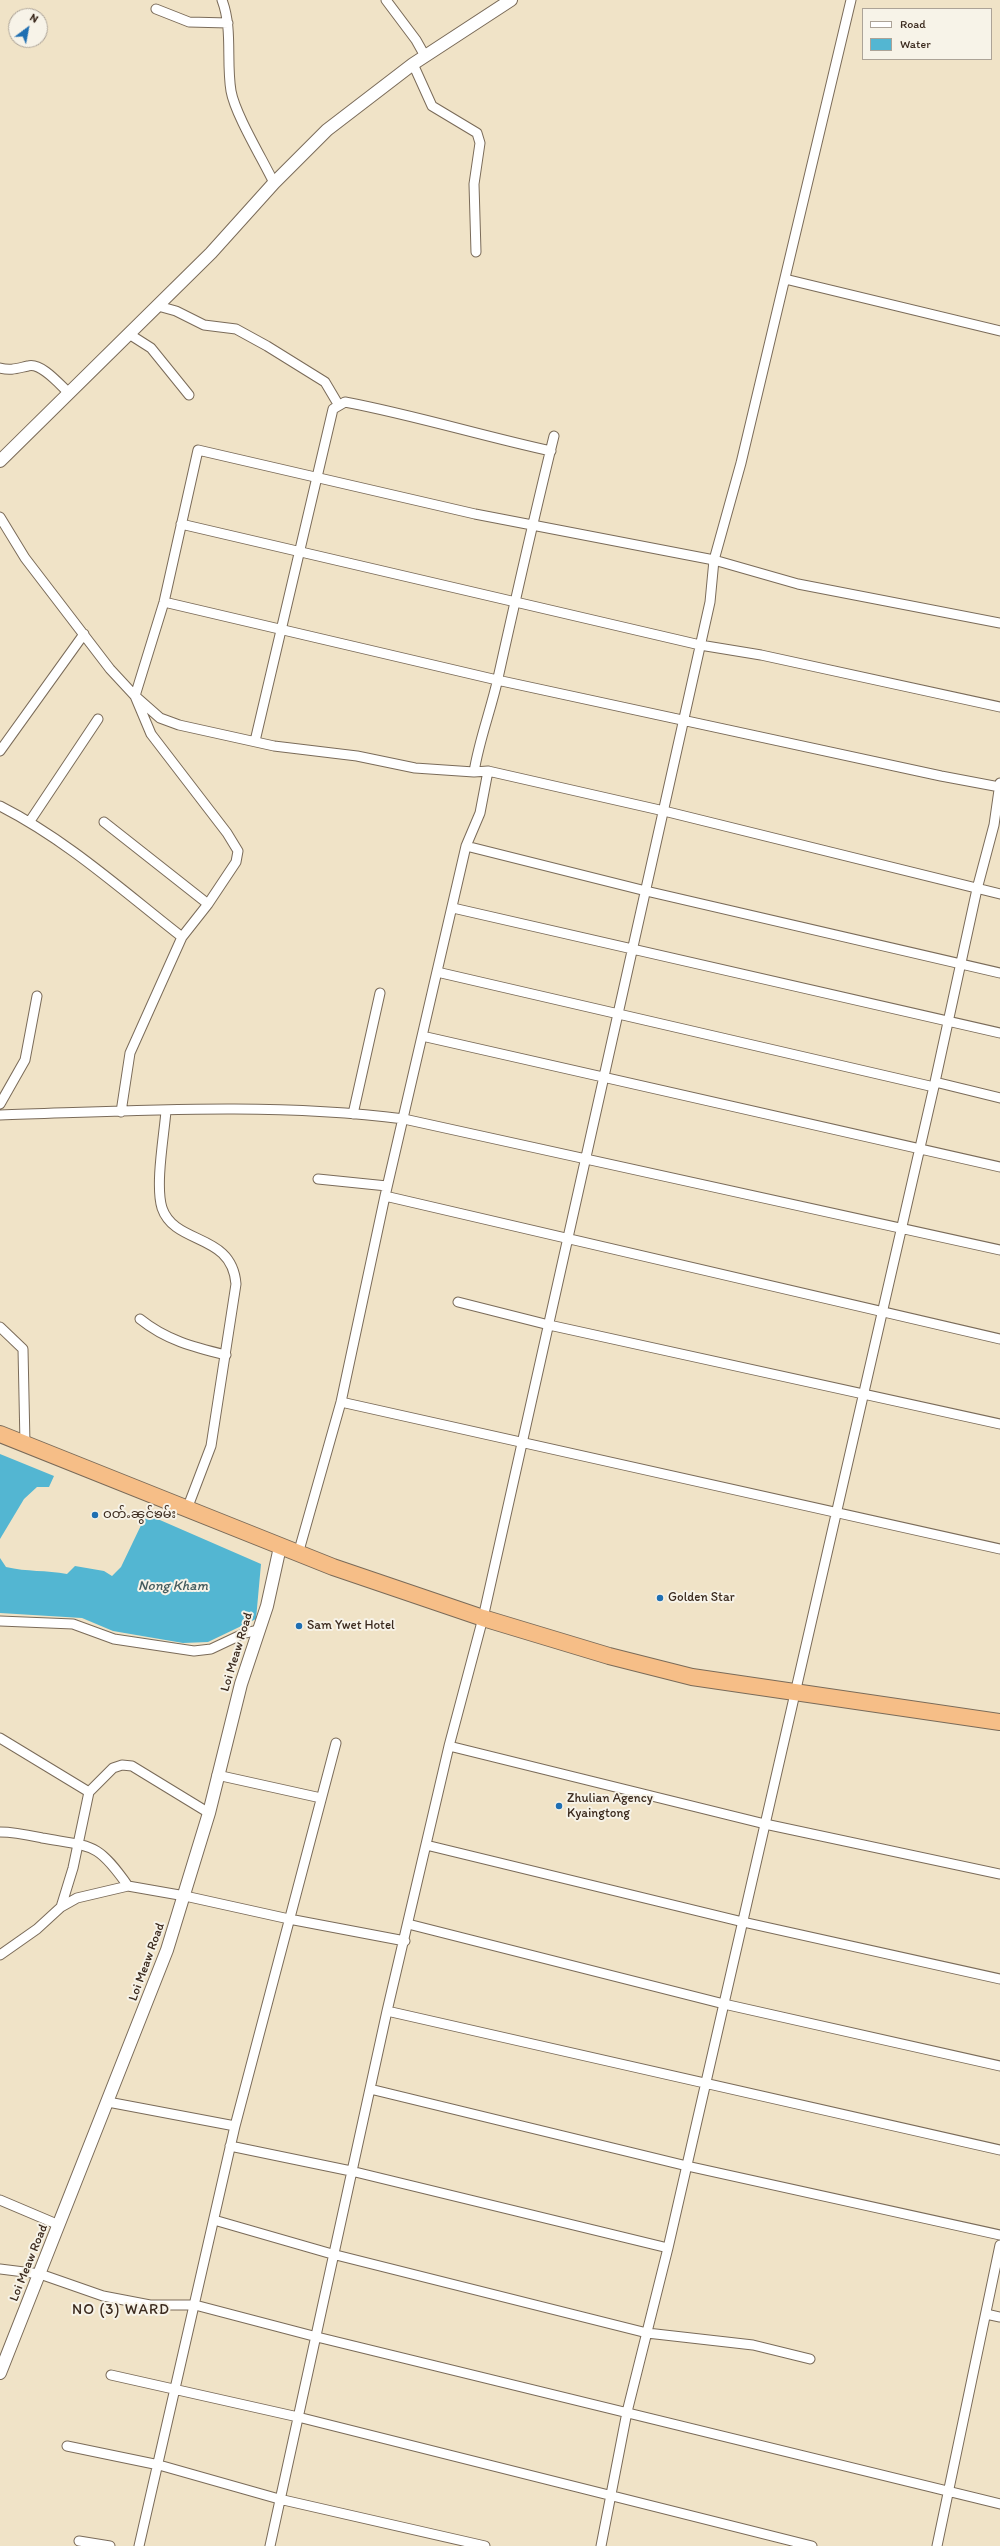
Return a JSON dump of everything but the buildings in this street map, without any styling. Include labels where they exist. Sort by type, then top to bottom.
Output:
[{"type":"highway","points":[[0,1434],[298,1554],[483,1618],[609,1656],[692,1677],[1000,1722]]},
{"type":"street","points":[[222,0],[228,23],[231,92],[244,124],[274,183]]},
{"type":"street","points":[[386,0],[416,40],[425,56]]},
{"type":"street","points":[[0,461],[158,306],[210,253],[274,183],[327,130],[413,64],[511,0]]},
{"type":"street","points":[[270,2546],[279,2499],[317,2337],[332,2254],[387,2011],[405,1941],[449,1746],[483,1618],[619,1013],[710,602],[714,560],[741,463],[852,0]]},
{"type":"street","points":[[156,9],[189,22],[228,23]]},
{"type":"street","points":[[413,64],[432,106],[440,113],[469,127],[477,133],[480,143],[474,198],[476,252]]},
{"type":"street","points":[[785,279],[1000,331]]},
{"type":"street","points":[[158,306],[176,311],[204,325],[236,330],[266,346],[324,382],[338,404]]},
{"type":"street","points":[[129,334],[151,348],[188,395]]},
{"type":"street","points":[[0,368],[8,370],[29,365],[38,367],[69,393]]},
{"type":"street","points":[[254,741],[282,629],[332,409],[338,404],[345,402],[484,437],[551,451]]},
{"type":"street","points":[[474,772],[478,745],[497,680],[514,601],[554,436]]},
{"type":"street","points":[[121,1112],[130,1053],[182,937],[208,904],[236,862],[238,851],[227,833],[151,734],[135,696],[164,602],[198,450],[532,526],[714,560],[798,584],[1000,623]]},
{"type":"street","points":[[0,517],[25,558],[84,634],[135,696],[160,718],[179,725],[254,741],[357,756],[415,768],[474,772],[488,771],[664,811],[1000,894]]},
{"type":"street","points":[[181,524],[700,645],[761,654],[1000,707]]},
{"type":"street","points":[[164,602],[497,680],[683,721],[941,776],[1000,785],[994,825],[977,889],[934,1085],[743,1922],[668,2248],[627,2412],[601,2546]]},
{"type":"street","points":[[0,751],[84,634]]},
{"type":"street","points":[[30,821],[98,719]]},
{"type":"street","points":[[298,1554],[341,1402],[387,1186],[404,1119],[466,846],[480,813],[488,771]]},
{"type":"street","points":[[0,806],[30,821],[60,842],[182,937]]},
{"type":"street","points":[[104,822],[208,904]]},
{"type":"street","points":[[466,846],[646,891],[1000,973]]},
{"type":"street","points":[[453,908],[1000,1033]]},
{"type":"street","points":[[437,972],[934,1085],[1000,1098]]},
{"type":"street","points":[[353,1114],[380,993]]},
{"type":"street","points":[[0,1104],[25,1060],[37,996]]},
{"type":"street","points":[[422,1036],[1000,1167]]},
{"type":"street","points":[[0,1115],[231,1109],[353,1114],[404,1119],[1000,1250]]},
{"type":"street","points":[[166,1111],[160,1193],[163,1209],[174,1223],[183,1230],[219,1249],[229,1259],[235,1270],[236,1284],[211,1446],[187,1509]]},
{"type":"street","points":[[318,1179],[387,1186]]},
{"type":"street","points":[[385,1196],[1000,1340]]},
{"type":"street","points":[[458,1302],[549,1325],[1000,1424]]},
{"type":"street","points":[[140,1319],[155,1332],[185,1346],[226,1355]]},
{"type":"street","points":[[0,1327],[23,1349],[25,1444]]},
{"type":"street","points":[[341,1402],[1000,1549]]},
{"type":"street","name":"Loi Meaw Road","points":[[0,2373],[167,1950],[185,1896],[209,1813],[217,1775],[241,1684],[259,1630],[280,1547]]},
{"type":"street","points":[[0,1621],[73,1624],[114,1639],[194,1651],[211,1649],[245,1633],[259,1630]]},
{"type":"street","points":[[0,1738],[89,1792]]},
{"type":"street","points":[[139,2546],[159,2465],[230,2146],[336,1743]]},
{"type":"street","points":[[449,1746],[765,1824],[1000,1874]]},
{"type":"street","points":[[61,1907],[78,1843],[89,1792],[113,1768],[122,1764],[132,1766],[209,1813]]},
{"type":"street","points":[[217,1775],[321,1798]]},
{"type":"street","points":[[0,1832],[78,1843],[92,1848],[110,1861],[128,1886]]},
{"type":"street","points":[[426,1845],[743,1922],[1000,1979]]},
{"type":"street","points":[[0,1956],[37,1929],[61,1907],[77,1898],[128,1886],[185,1896],[289,1919],[405,1941]]},
{"type":"street","points":[[408,1924],[724,2004],[1000,2066]]},
{"type":"street","points":[[387,2011],[1000,2150]]},
{"type":"street","points":[[370,2089],[687,2166],[1000,2235]]},
{"type":"street","points":[[108,2102],[235,2126]]},
{"type":"street","points":[[230,2146],[351,2171],[668,2248]]},
{"type":"street","points":[[0,2200],[59,2225]]},
{"type":"street","points":[[214,2220],[332,2254],[647,2333],[753,2345],[810,2359]]},
{"type":"street","points":[[937,2546],[1000,2244]]},
{"type":"street","points":[[0,2269],[40,2274],[103,2296],[150,2305],[195,2305],[317,2337],[627,2412],[948,2493],[1000,2504]]},
{"type":"street","points":[[986,2314],[1000,2317]]},
{"type":"street","points":[[111,2375],[298,2417],[812,2546]]},
{"type":"street","points":[[67,2446],[159,2465],[279,2499],[484,2546]]},
{"type":"street","points":[[79,2541],[110,2546]]},
{"type":"water","points":[[0,1454],[54,1476],[49,1487],[37,1487],[24,1499],[0,1539]]},
{"type":"water","name":"Nong Kham","points":[[153,1517],[261,1564],[256,1619],[208,1642],[183,1643],[113,1631],[82,1618],[0,1613],[0,1558],[6,1567],[14,1569],[67,1574],[75,1566],[104,1571],[112,1576],[121,1567],[144,1519]]},
{"type":"place","name":"ဝတ်ႉၼွင်ၶမ်း","points":[[95,1515]]},
{"type":"place","name":"Golden Star","points":[[660,1598]]},
{"type":"place","name":"Sam Ywet Hotel","points":[[299,1626]]},
{"type":"place","name":"Zhulian Agency Kyaingtong","points":[[559,1806]]},
{"type":"district","name":"NO (3) WARD","points":[[121,2310]]}]
